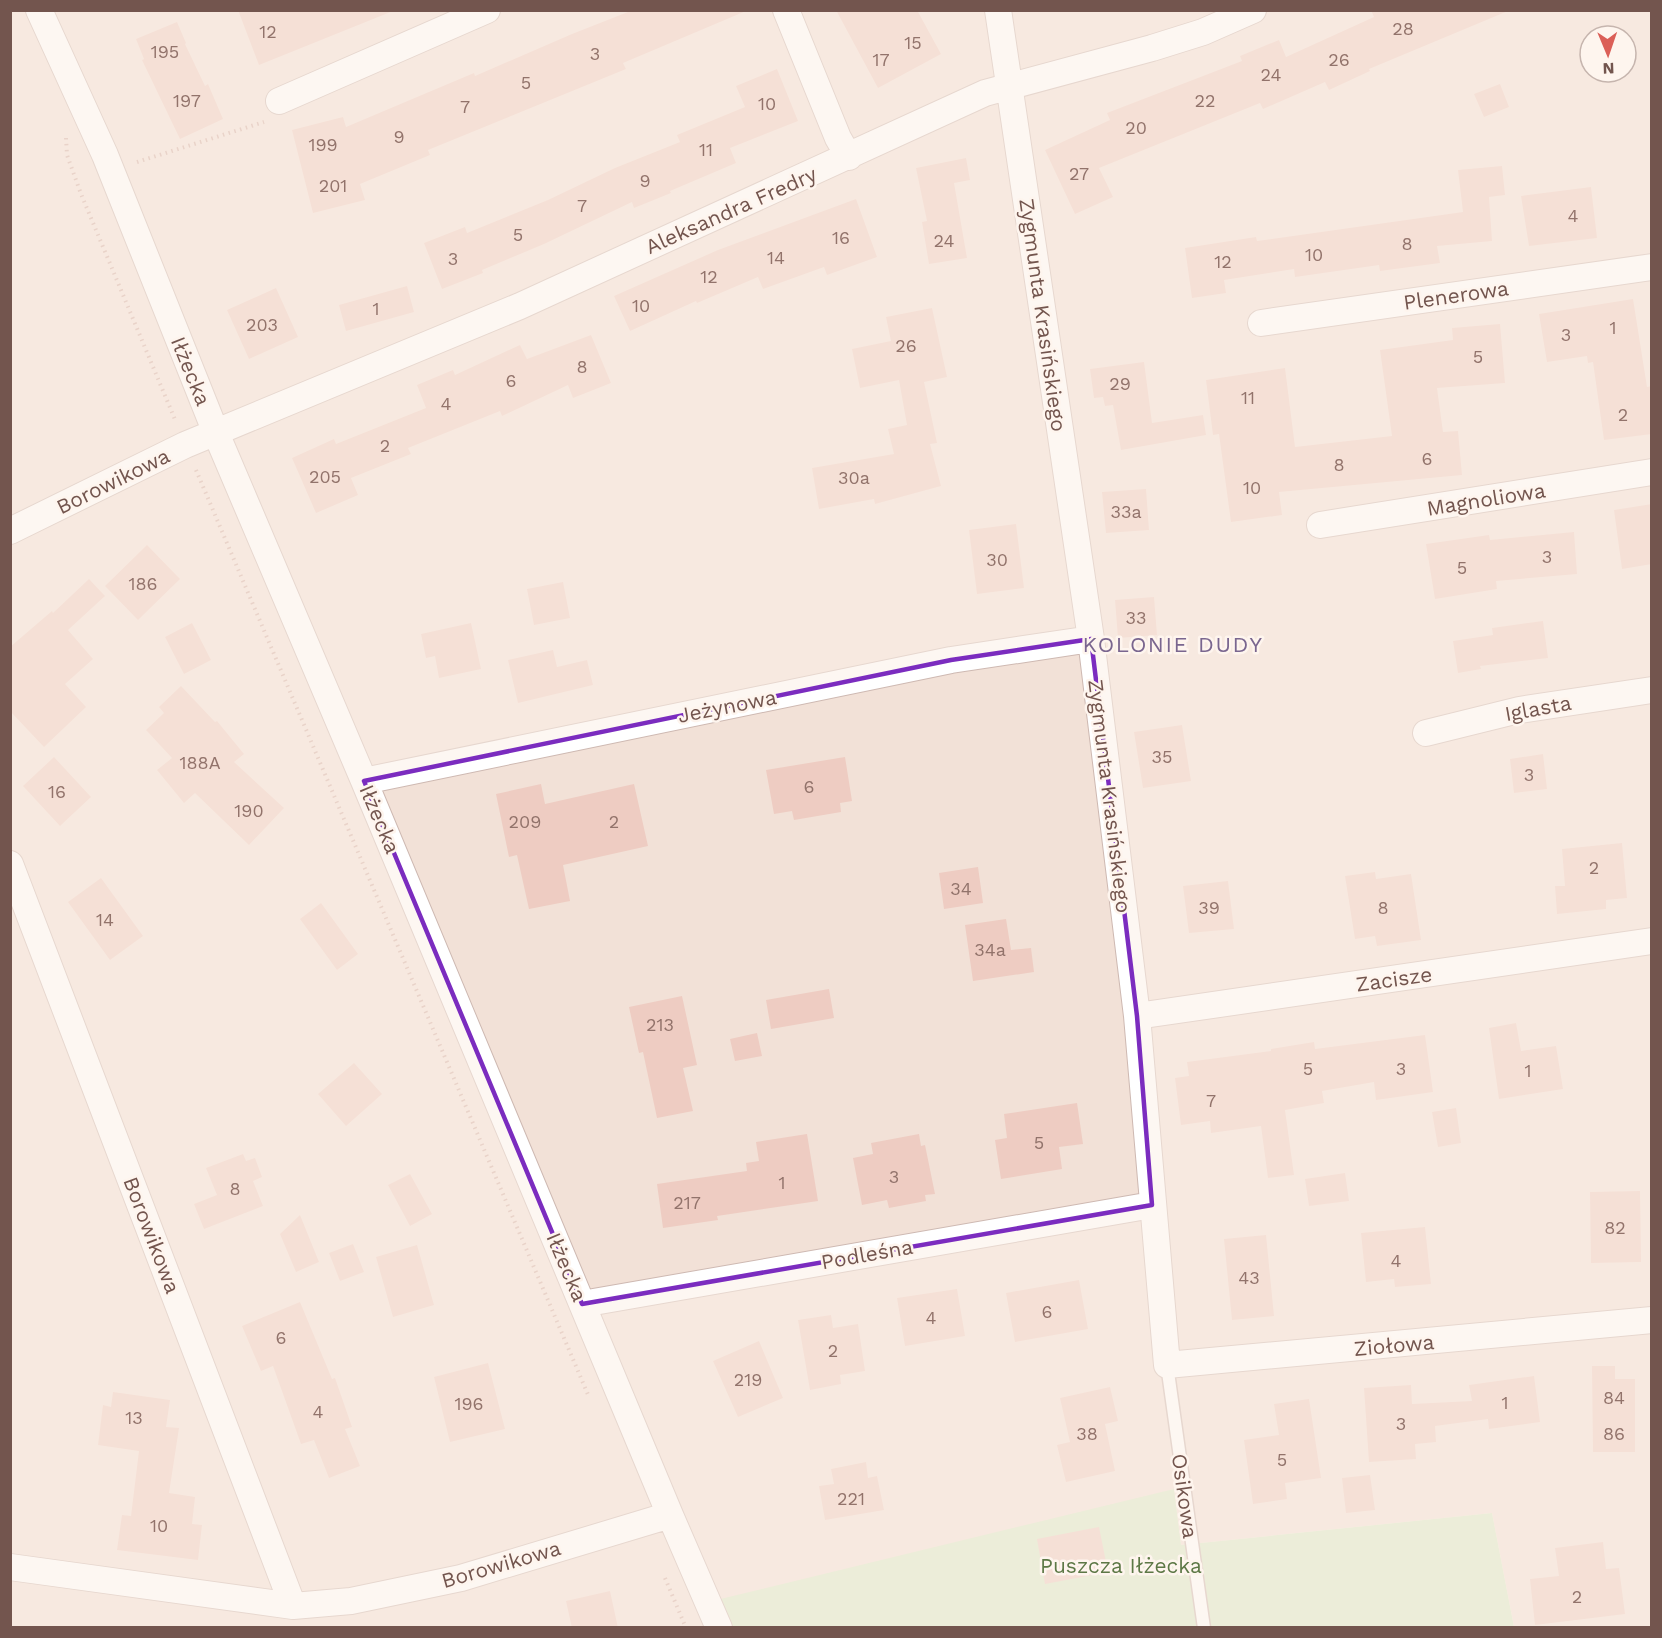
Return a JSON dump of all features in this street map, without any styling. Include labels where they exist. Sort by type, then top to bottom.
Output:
[{"type":"street","name":"Iłżecka","points":[[39,10],[105,155],[216,433],[719,1628]]},
{"type":"street","points":[[279,101],[487,10]]},
{"type":"street","points":[[786,10],[838,138],[849,157]]},
{"type":"street","name":"Zygmunta Krasińskiego","points":[[998,10],[1091,639],[1137,1016],[1167,1365]]},
{"type":"street","name":"Aleksandra Fredry","points":[[216,433],[520,306],[985,93],[1152,48],[1203,32],[1253,10]]},
{"type":"street","name":"Plenerowa","points":[[1261,323],[1652,267]]},
{"type":"street","name":"Borowikowa","points":[[10,531],[185,445],[216,433]]},
{"type":"street","name":"Magnoliowa","points":[[1320,525],[1652,472]]},
{"type":"street","name":"Jeżynowa","points":[[364,781],[951,660],[1091,639]]},
{"type":"street","name":"Iglasta","points":[[1426,733],[1519,710],[1652,690]]},
{"type":"street","name":"Borowikowa","points":[[10,864],[17,903],[293,1606]]},
{"type":"street","name":"Zacisze","points":[[1137,1016],[1652,941]]},
{"type":"street","name":"Podleśna","points":[[582,1304],[1152,1205]]},
{"type":"street","name":"Ziołowa","points":[[1167,1365],[1652,1320]]},
{"type":"street","name":"Borowikowa","points":[[10,1567],[293,1606],[351,1601],[461,1578],[670,1515]]},
{"type":"lane","name":"Osikowa","points":[[1167,1365],[1204,1628]]},
{"type":"path","points":[[133,163],[263,123],[279,101]]},
{"type":"path","points":[[66,135],[67,155],[81,194],[185,445],[593,1406]]},
{"type":"path","points":[[664,1575],[686,1628]]},
{"type":"highlighted area","points":[[1091,639],[1137,1016],[1152,1205],[582,1304],[364,781],[951,660]]},
{"type":"shaded area","points":[[11,11],[1651,11],[1651,1627],[1514,1627],[1492,1513],[1181,1545],[1174,1489],[719,1627],[11,1628]]},
{"type":"green space","name":"Puszcza Iłżecka","points":[[1174,1489],[1181,1545],[1492,1513],[1514,1627],[719,1628],[708,1602]]},
{"type":"building","points":[[238,10],[393,10],[393,11],[259,65]]},
{"type":"building","points":[[633,10],[746,11],[623,63],[626,69],[428,150],[430,155],[360,184],[365,200],[313,213],[292,130],[343,117],[346,127]]},
{"type":"building","points":[[836,10],[917,10],[941,54],[878,88]]},
{"type":"building","points":[[1371,10],[1508,11],[1369,69],[1370,71],[1329,90],[1325,82],[1263,109],[1260,103],[1099,168],[1113,197],[1075,214],[1045,150],[1110,120],[1107,113],[1242,61],[1240,56],[1279,40],[1286,57],[1374,17]]},
{"type":"building","points":[[177,22],[185,44],[205,86],[208,84],[223,119],[180,139],[142,60],[144,59],[136,39]]},
{"type":"building","points":[[777,69],[798,121],[730,148],[736,163],[634,208],[632,202],[544,244],[482,270],[483,273],[442,289],[424,243],[465,227],[467,233],[680,142],[677,135],[745,107],[736,86]]},
{"type":"building","points":[[1500,84],[1509,107],[1484,117],[1474,94]]},
{"type":"building","points":[[966,158],[970,180],[954,183],[967,258],[929,264],[922,222],[927,221],[916,168]]},
{"type":"building","points":[[1502,166],[1505,195],[1489,197],[1492,241],[1437,246],[1440,263],[1380,271],[1379,265],[1295,277],[1294,269],[1224,280],[1226,293],[1192,298],[1185,248],[1256,237],[1257,241],[1463,212],[1458,170]]},
{"type":"building","points":[[1591,187],[1597,238],[1529,246],[1521,196]]},
{"type":"building","points":[[856,199],[877,257],[827,275],[824,267],[763,289],[758,277],[697,303],[696,301],[630,331],[614,296],[718,250]]},
{"type":"building","points":[[407,286],[414,312],[346,331],[339,305]]},
{"type":"building","points":[[276,288],[298,337],[249,359],[227,310]]},
{"type":"building","points":[[1633,299],[1647,387],[1652,386],[1652,434],[1604,440],[1593,362],[1588,363],[1587,356],[1547,362],[1539,314]]},
{"type":"building","points":[[932,308],[947,377],[924,382],[937,443],[930,444],[941,486],[875,504],[874,499],[819,509],[812,468],[894,454],[888,429],[907,425],[899,380],[860,388],[852,349],[891,341],[886,317]]},
{"type":"building","points":[[1500,324],[1505,383],[1437,388],[1443,432],[1458,431],[1462,475],[1279,492],[1282,515],[1231,522],[1219,434],[1213,435],[1206,380],[1285,368],[1295,447],[1392,436],[1380,350],[1453,340],[1452,328]]},
{"type":"building","points":[[591,335],[611,383],[573,398],[568,385],[502,416],[500,411],[408,448],[411,454],[351,478],[358,495],[316,513],[292,458],[334,439],[336,444],[426,408],[417,385],[453,370],[455,375],[520,345],[527,359]]},
{"type":"building","points":[[1144,362],[1152,423],[1203,415],[1206,435],[1121,450],[1113,405],[1105,406],[1103,397],[1094,398],[1090,369]]},
{"type":"building","points":[[1146,489],[1149,530],[1106,533],[1102,492]]},
{"type":"building","points":[[1652,504],[1652,564],[1622,569],[1614,510]]},
{"type":"building","points":[[1016,524],[1024,588],[977,594],[969,530]]},
{"type":"building","points":[[1574,532],[1577,574],[1496,581],[1497,589],[1435,599],[1426,544],[1489,535],[1490,540]]},
{"type":"building","points":[[147,545],[180,579],[138,620],[105,586]]},
{"type":"building","points":[[89,579],[105,596],[68,630],[93,659],[65,684],[86,707],[44,747],[10,711],[10,647],[52,611],[53,613]]},
{"type":"building","points":[[563,582],[570,618],[534,625],[527,589]]},
{"type":"building","points":[[1154,597],[1157,635],[1118,638],[1115,600]]},
{"type":"building","points":[[1543,621],[1548,658],[1480,666],[1481,669],[1458,673],[1453,641],[1493,635],[1492,628]]},
{"type":"building","points":[[192,623],[211,660],[184,674],[165,637]]},
{"type":"building","points":[[471,623],[481,669],[439,678],[435,656],[426,658],[421,634]]},
{"type":"building","points":[[553,650],[557,667],[587,660],[593,685],[518,703],[508,660]]},
{"type":"building","points":[[181,686],[215,722],[217,721],[244,754],[234,762],[284,808],[249,845],[195,793],[184,803],[157,770],[172,758],[146,730],[164,713],[159,707]]},
{"type":"building","points":[[1182,725],[1191,781],[1143,788],[1134,732]]},
{"type":"building","points":[[1543,754],[1547,789],[1514,793],[1510,759]]},
{"type":"building","points":[[54,757],[91,797],[60,826],[23,786]]},
{"type":"building","points":[[845,757],[852,801],[840,803],[841,812],[794,820],[792,811],[774,814],[766,770]]},
{"type":"building","points":[[541,784],[545,804],[634,784],[648,846],[563,865],[570,901],[529,909],[517,855],[509,857],[496,794]]},
{"type":"building","points":[[1622,843],[1627,898],[1606,900],[1606,909],[1557,914],[1555,886],[1565,886],[1562,849]]},
{"type":"building","points":[[978,867],[983,903],[944,909],[939,873]]},
{"type":"building","points":[[1375,872],[1376,879],[1411,874],[1421,940],[1377,946],[1375,936],[1355,939],[1345,876]]},
{"type":"building","points":[[101,878],[143,936],[110,960],[68,902]]},
{"type":"building","points":[[1228,881],[1234,929],[1189,933],[1183,886]]},
{"type":"building","points":[[321,903],[358,954],[337,970],[300,919]]},
{"type":"building","points":[[1006,919],[1011,950],[1031,948],[1034,972],[973,981],[965,925]]},
{"type":"building","points":[[829,989],[834,1018],[771,1029],[766,1000]]},
{"type":"building","points":[[682,996],[697,1065],[683,1068],[693,1111],[657,1118],[643,1052],[639,1053],[629,1007]]},
{"type":"building","points":[[1516,1023],[1521,1051],[1556,1046],[1563,1089],[1499,1099],[1489,1028]]},
{"type":"building","points":[[757,1033],[762,1056],[735,1061],[730,1039]]},
{"type":"building","points":[[1425,1035],[1433,1092],[1376,1100],[1374,1082],[1322,1091],[1324,1103],[1285,1110],[1294,1175],[1268,1178],[1261,1126],[1211,1133],[1210,1121],[1181,1125],[1175,1078],[1189,1076],[1187,1062],[1271,1051],[1271,1049],[1314,1042],[1315,1049]]},
{"type":"building","points":[[354,1063],[382,1094],[346,1126],[318,1094]]},
{"type":"building","points":[[1077,1103],[1083,1144],[1059,1147],[1062,1169],[1001,1179],[995,1140],[1007,1138],[1004,1114]]},
{"type":"building","points":[[1456,1108],[1461,1143],[1438,1147],[1432,1112]]},
{"type":"building","points":[[807,1134],[818,1201],[717,1216],[718,1220],[663,1228],[657,1184],[747,1171],[746,1163],[759,1161],[756,1142]]},
{"type":"building","points":[[919,1134],[921,1146],[925,1145],[935,1194],[925,1195],[926,1201],[889,1208],[887,1200],[862,1205],[853,1158],[873,1154],[871,1143]]},
{"type":"building","points":[[243,1154],[246,1161],[255,1158],[262,1177],[253,1181],[263,1206],[204,1229],[194,1204],[217,1195],[206,1168]]},
{"type":"building","points":[[1345,1173],[1349,1201],[1309,1206],[1305,1179]]},
{"type":"building","points":[[410,1174],[432,1214],[410,1226],[388,1185]]},
{"type":"building","points":[[1640,1191],[1641,1262],[1591,1263],[1590,1192]]},
{"type":"building","points":[[300,1215],[319,1262],[296,1272],[280,1234]]},
{"type":"building","points":[[1425,1227],[1431,1284],[1395,1287],[1394,1279],[1366,1282],[1361,1233]]},
{"type":"building","points":[[1266,1235],[1274,1316],[1232,1320],[1224,1239]]},
{"type":"building","points":[[353,1244],[364,1272],[340,1281],[329,1253]]},
{"type":"building","points":[[417,1245],[434,1305],[393,1317],[376,1257]]},
{"type":"building","points":[[1079,1280],[1088,1329],[1015,1342],[1006,1293]]},
{"type":"building","points":[[957,1289],[965,1336],[905,1346],[897,1298]]},
{"type":"building","points":[[300,1302],[332,1379],[335,1378],[352,1427],[345,1429],[360,1466],[329,1478],[314,1440],[301,1444],[273,1366],[261,1371],[242,1326]]},
{"type":"building","points":[[831,1315],[833,1328],[858,1324],[865,1371],[840,1375],[841,1384],[810,1390],[798,1320]]},
{"type":"building","points":[[759,1341],[783,1398],[738,1417],[713,1361]]},
{"type":"building","points":[[488,1363],[505,1429],[450,1442],[434,1377]]},
{"type":"building","points":[[1592,1366],[1615,1366],[1615,1379],[1635,1379],[1635,1452],[1593,1452]]},
{"type":"building","points":[[1534,1376],[1540,1422],[1489,1429],[1488,1419],[1435,1426],[1436,1442],[1415,1444],[1416,1459],[1369,1462],[1364,1388],[1411,1385],[1412,1404],[1472,1401],[1469,1385]]},
{"type":"building","points":[[1110,1387],[1118,1421],[1105,1424],[1115,1471],[1066,1482],[1057,1445],[1070,1442],[1060,1398]]},
{"type":"building","points":[[113,1392],[170,1400],[166,1427],[179,1428],[169,1493],[195,1497],[192,1524],[202,1525],[198,1560],[117,1550],[122,1515],[131,1516],[139,1451],[98,1445],[103,1405],[111,1407]]},
{"type":"building","points":[[1309,1399],[1321,1478],[1285,1483],[1287,1499],[1253,1504],[1244,1440],[1279,1435],[1274,1404]]},
{"type":"building","points":[[866,1462],[868,1478],[877,1476],[884,1510],[825,1520],[819,1486],[834,1484],[831,1469]]},
{"type":"building","points":[[1370,1475],[1375,1510],[1346,1513],[1342,1478]]},
{"type":"building","points":[[1099,1527],[1108,1572],[1045,1584],[1037,1539]]},
{"type":"building","points":[[1603,1542],[1606,1569],[1619,1568],[1625,1614],[1535,1625],[1530,1579],[1559,1576],[1555,1548]]},
{"type":"building","points":[[610,1591],[618,1628],[572,1628],[566,1601]]},
{"type":"district","name":"KOLONIE DUDY","points":[[1173,644]]}]
